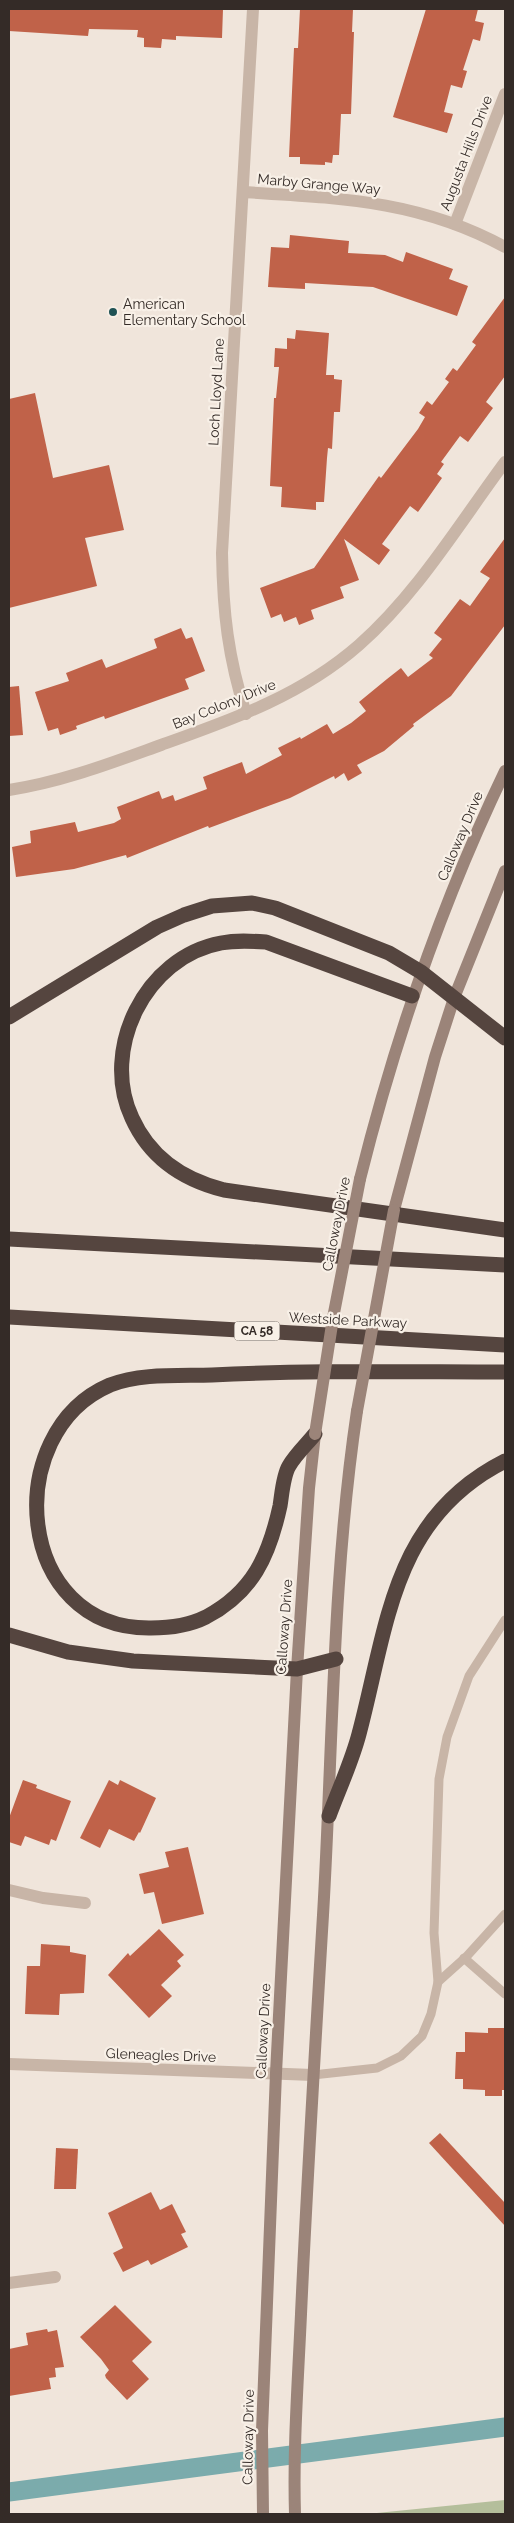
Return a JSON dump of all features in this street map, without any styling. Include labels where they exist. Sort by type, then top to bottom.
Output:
[{"type":"highway","points":[[9,1017],[157,927],[184,914],[212,906],[235,903],[276,908],[389,953],[421,972],[505,1038]]},
{"type":"highway","points":[[412,996],[266,942],[234,941],[198,950],[158,976],[142,997],[133,1017],[125,1042],[121,1070],[124,1096],[132,1118],[144,1139],[162,1160],[180,1174],[200,1184],[234,1192],[505,1230]]},
{"type":"highway","points":[[9,1239],[505,1265]]},
{"type":"highway","name":"Westside Parkway","points":[[9,1317],[505,1345]]},
{"type":"highway","points":[[315,1434],[288,1468],[274,1534],[255,1576],[241,1592],[205,1617],[185,1624],[162,1628],[140,1628],[120,1624],[83,1608],[52,1578],[39,1557],[31,1536],[26,1494],[35,1455],[58,1419],[91,1392],[111,1384],[151,1378],[257,1373],[505,1372]]},
{"type":"highway","points":[[329,1816],[359,1736],[393,1594],[404,1564],[442,1509],[476,1478],[505,1461]]},
{"type":"highway","points":[[9,1635],[32,1643],[94,1657],[297,1669],[336,1659]]},
{"type":"main road","name":"Calloway Drive","points":[[263,2514],[262,2431],[276,2073],[297,1669],[308,1497],[315,1434],[341,1271],[360,1179],[376,1115],[421,972],[476,833],[505,771]]},
{"type":"main road","points":[[295,2514],[296,2426],[313,2075],[329,1816],[343,1524],[357,1411],[381,1273],[402,1182],[435,1057],[454,998],[505,871]]},
{"type":"street","name":"Loch Lloyd Lane","points":[[246,714],[232,667],[226,635],[222,594],[223,544],[253,9]]},
{"type":"street","name":"Augusta Hills Drive","points":[[455,224],[505,94]]},
{"type":"street","name":"Marby Grange Way","points":[[243,192],[375,202],[416,211],[455,224],[505,247]]},
{"type":"street","name":"Bay Colony Drive","points":[[9,790],[40,785],[91,771],[246,714],[286,695],[324,672],[358,646],[390,615],[418,581],[505,462]]},
{"type":"street","points":[[9,1890],[43,1898],[85,1903]]},
{"type":"street","name":"Gleneagles Drive","points":[[9,2064],[313,2075]]},
{"type":"street","points":[[9,2283],[56,2277]]},
{"type":"lane","points":[[313,2075],[377,2068],[401,2056],[422,2036],[438,1982],[434,1933],[439,1779],[447,1737],[469,1676],[505,1620]]},
{"type":"lane","points":[[438,1982],[504,1919]]},
{"type":"lane","points":[[464,1958],[505,1994]]},
{"type":"green space","points":[[505,2500],[505,2514],[367,2514]]},
{"type":"building","points":[[9,9],[223,9],[222,38],[176,36],[176,40],[162,39],[161,48],[144,47],[144,38],[137,37],[138,30],[89,29],[88,36],[9,31]]},
{"type":"building","points":[[300,9],[353,9],[351,114],[341,114],[339,155],[333,155],[332,163],[325,162],[325,165],[300,164],[300,157],[289,157],[294,48],[298,48]]},
{"type":"building","points":[[426,9],[478,9],[475,21],[484,23],[480,41],[473,39],[463,70],[467,71],[462,88],[451,85],[444,112],[453,114],[447,133],[393,117]]},
{"type":"building","points":[[290,235],[349,241],[348,253],[385,255],[403,262],[406,252],[453,269],[449,279],[468,286],[457,316],[373,287],[305,283],[305,289],[268,287],[271,247],[289,248]]},
{"type":"building","points":[[505,297],[505,376],[486,402],[493,408],[468,442],[460,436],[441,462],[444,464],[437,474],[442,478],[418,512],[410,506],[382,544],[390,550],[379,565],[344,539],[359,580],[340,587],[344,598],[311,610],[314,619],[299,625],[296,617],[284,622],[281,614],[271,618],[260,588],[314,568],[379,476],[381,478],[418,429],[425,417],[419,413],[427,401],[432,405],[449,382],[445,379],[453,368],[457,371],[476,345],[472,342]]},
{"type":"building","points":[[296,330],[329,333],[326,375],[334,375],[334,379],[342,380],[340,412],[334,412],[332,449],[328,448],[324,502],[316,502],[316,510],[281,507],[282,487],[270,486],[274,398],[276,398],[279,367],[274,367],[275,348],[287,349],[287,338],[295,339]]},
{"type":"building","points":[[35,393],[53,478],[109,465],[124,530],[85,538],[97,586],[9,608],[9,399]]},
{"type":"building","points":[[505,538],[505,625],[451,696],[413,724],[414,726],[384,751],[357,765],[362,773],[348,781],[344,773],[335,779],[334,776],[290,798],[209,828],[208,826],[127,858],[126,855],[74,869],[16,877],[12,847],[31,843],[30,831],[75,822],[78,832],[114,823],[121,819],[117,807],[159,791],[162,799],[173,795],[175,801],[207,789],[203,777],[242,762],[246,774],[282,755],[278,748],[300,737],[301,739],[327,724],[333,734],[351,723],[366,711],[359,702],[387,679],[401,668],[408,677],[433,658],[429,655],[442,639],[434,633],[460,599],[470,606],[490,578],[480,572]]},
{"type":"building","points":[[181,628],[186,639],[192,637],[205,671],[185,679],[189,689],[105,719],[104,716],[76,726],[77,729],[60,735],[58,728],[48,731],[35,692],[69,681],[66,673],[102,659],[106,668],[157,648],[154,639]]},
{"type":"building","points":[[19,686],[23,735],[9,736],[9,687]]},
{"type":"building","points":[[23,1780],[37,1785],[36,1788],[71,1801],[56,1841],[51,1839],[49,1845],[25,1836],[21,1846],[9,1842],[9,1818]]},
{"type":"building","points":[[109,1780],[118,1785],[120,1780],[156,1798],[140,1833],[134,1841],[109,1829],[100,1848],[80,1838]]},
{"type":"building","points":[[188,1847],[204,1914],[162,1924],[154,1892],[144,1894],[139,1874],[169,1867],[165,1852]]},
{"type":"building","points":[[159,1929],[184,1955],[177,1961],[181,1966],[161,1985],[172,1996],[149,2018],[108,1975],[128,1953],[130,1956]]},
{"type":"building","points":[[41,1944],[70,1946],[70,1952],[86,1955],[84,1993],[60,1994],[59,2015],[25,2014],[27,1966],[40,1966]]},
{"type":"building","points":[[488,2028],[505,2028],[505,2090],[502,2090],[502,2096],[485,2096],[485,2090],[463,2089],[463,2079],[455,2079],[456,2052],[465,2052],[465,2032],[488,2033]]},
{"type":"building","points":[[440,2133],[505,2203],[505,2226],[429,2143]]},
{"type":"building","points":[[56,2148],[78,2149],[76,2189],[54,2189]]},
{"type":"building","points":[[151,2192],[160,2210],[172,2204],[186,2232],[181,2234],[188,2247],[151,2265],[148,2260],[123,2272],[113,2253],[123,2248],[108,2213]]},
{"type":"building","points":[[115,2305],[152,2342],[132,2361],[149,2379],[127,2400],[106,2378],[105,2375],[109,2370],[101,2359],[80,2337]]},
{"type":"building","points":[[47,2329],[48,2332],[57,2330],[64,2367],[55,2368],[56,2377],[49,2378],[51,2389],[9,2396],[9,2349],[28,2345],[26,2333]]},
{"type":"waterway","points":[[9,2492],[505,2427]]},
{"type":"place","name":"American Elementary School","points":[[113,312]]}]
